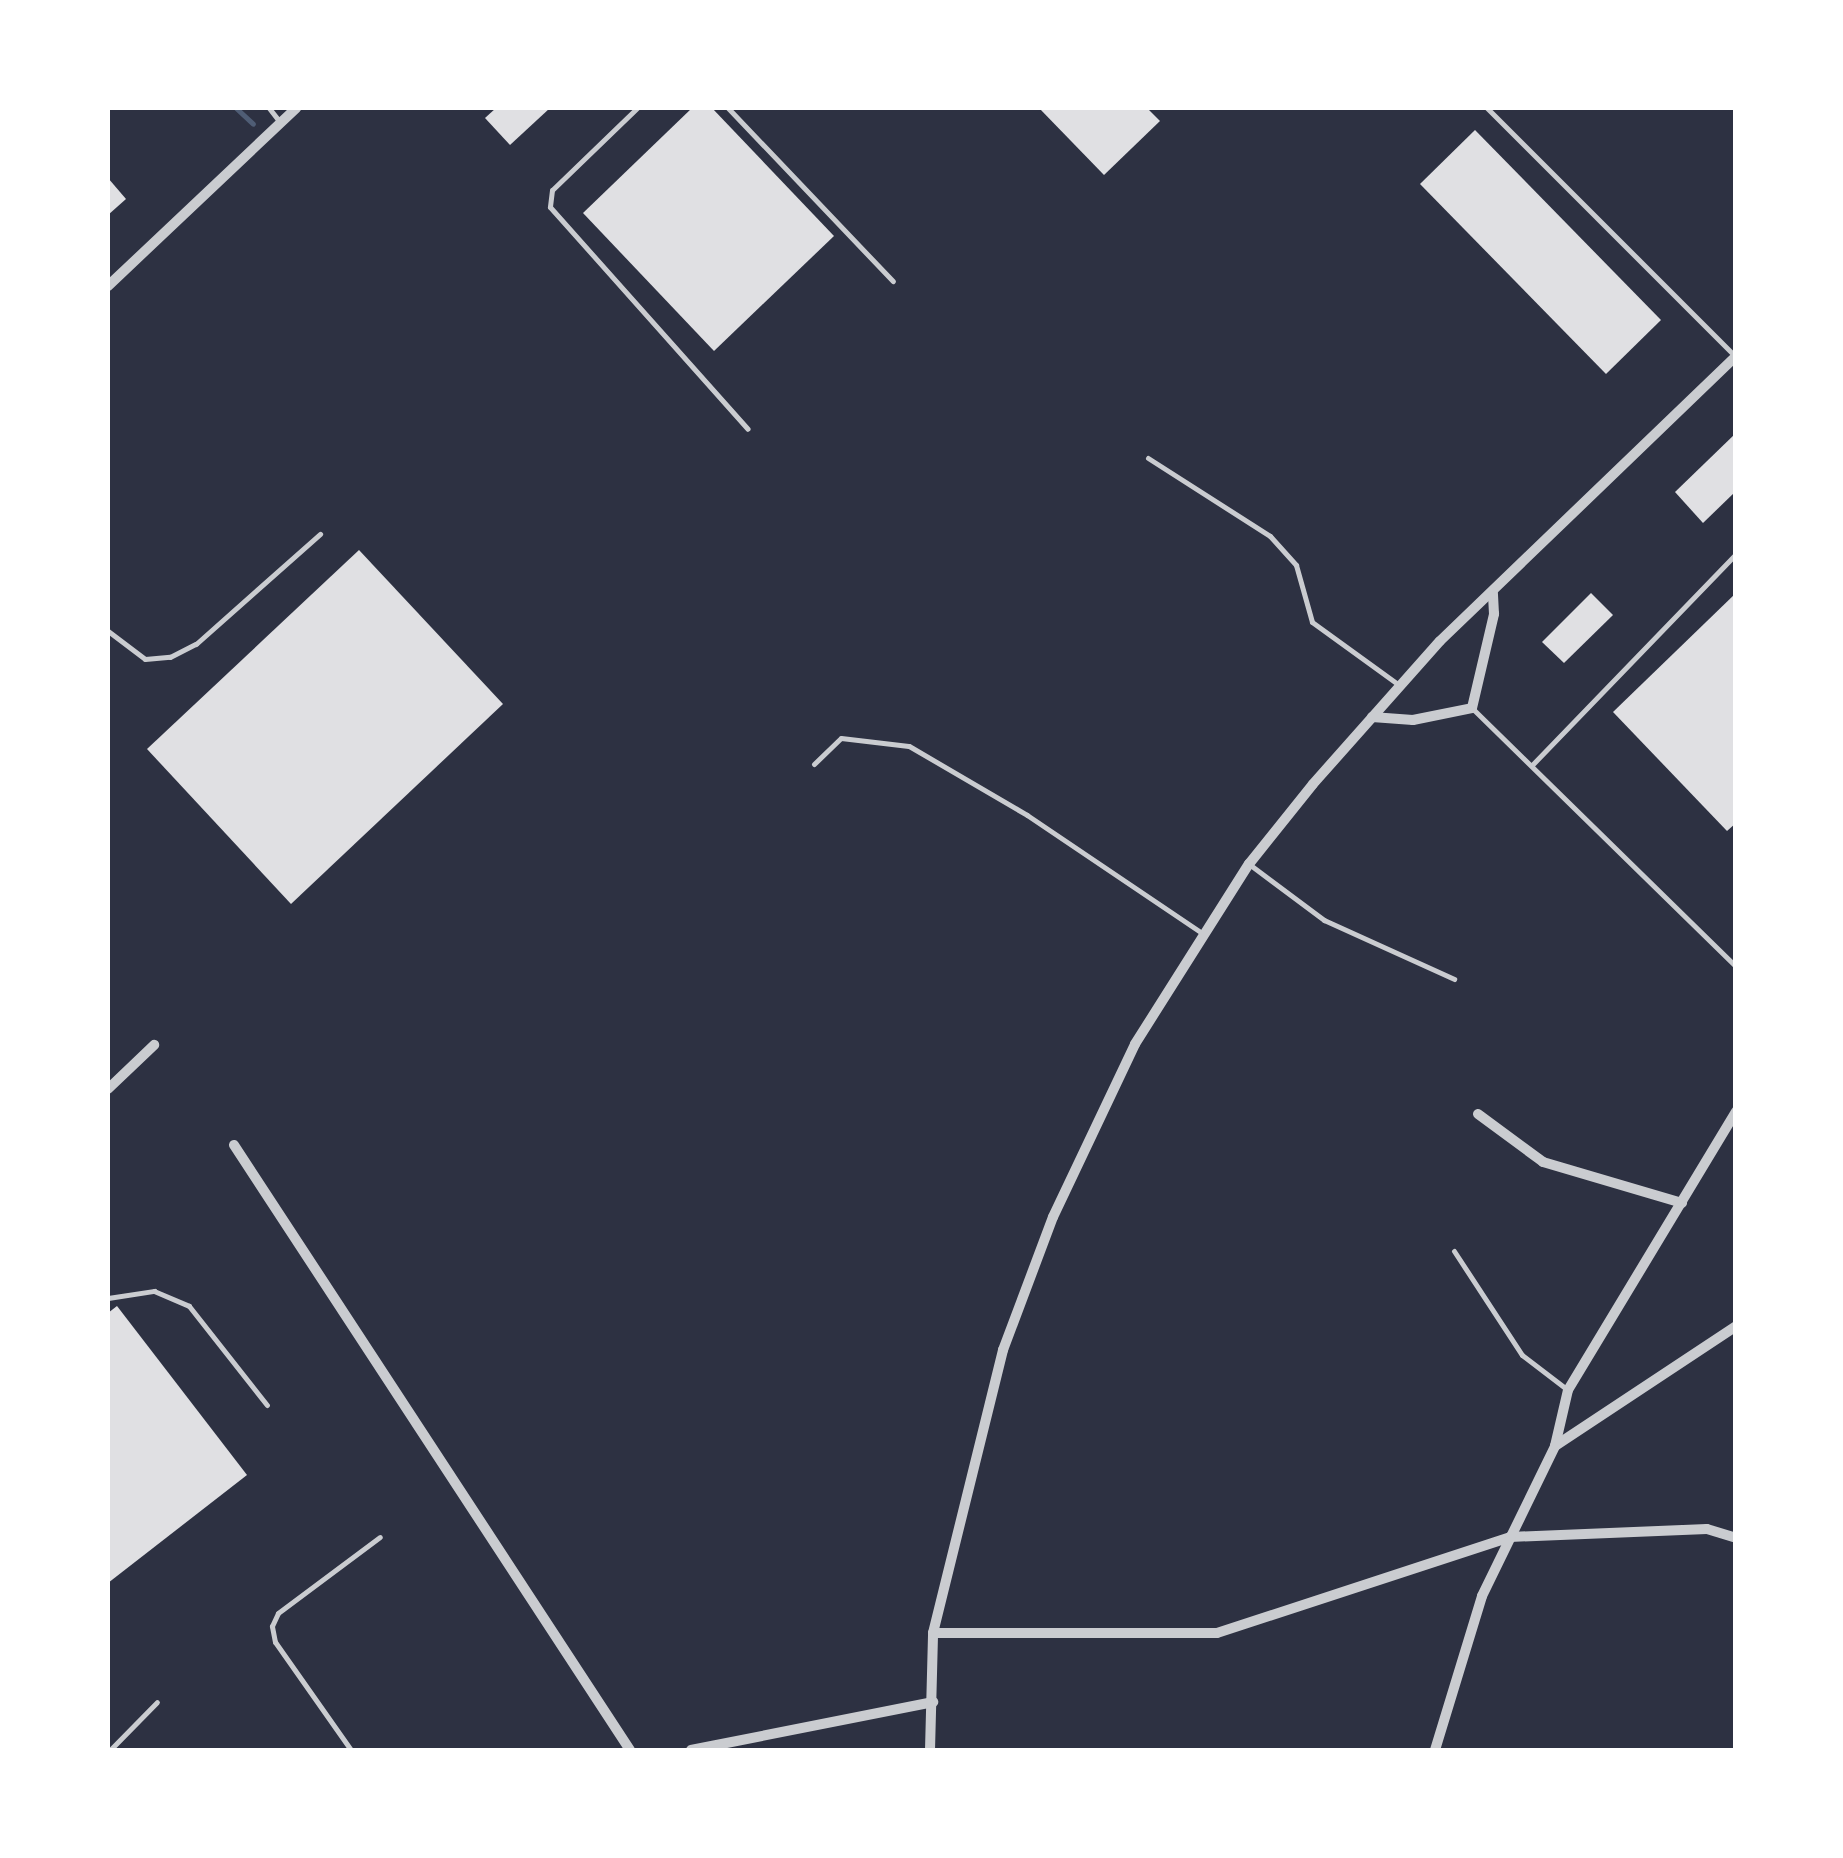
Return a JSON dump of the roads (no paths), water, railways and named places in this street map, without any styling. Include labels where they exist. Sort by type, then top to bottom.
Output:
[{"type":"street","points":[[108,286],[296,108]]},
{"type":"street","points":[[930,1750],[934,1633],[976,1446],[1032,1272],[1135,1044],[1249,864],[1372,717],[1736,356]]},
{"type":"street","points":[[1372,717],[1414,720],[1472,708],[1494,614],[1493,593]]},
{"type":"street","points":[[108,1088],[154,1045]]},
{"type":"street","points":[[1435,1750],[1482,1596],[1555,1446],[1568,1390],[1736,1112]]},
{"type":"street","points":[[1478,1114],[1543,1162],[1682,1203]]},
{"type":"street","points":[[234,1145],[630,1750]]},
{"type":"street","points":[[1555,1446],[1736,1326]]},
{"type":"street","points":[[934,1633],[1217,1634],[1510,1537],[1708,1529],[1736,1538]]},
{"type":"street","points":[[691,1750],[932,1702]]},
{"type":"lane","points":[[269,108],[281,123]]},
{"type":"lane","points":[[637,108],[552,190],[550,207],[748,429]]},
{"type":"lane","points":[[728,108],[893,282]]},
{"type":"lane","points":[[1487,108],[1736,356]]},
{"type":"lane","points":[[1148,458],[1270,536],[1296,565],[1312,622],[1402,686]]},
{"type":"lane","points":[[108,631],[146,658],[170,657],[196,644],[320,534]]},
{"type":"lane","points":[[1532,765],[1736,554]]},
{"type":"lane","points":[[1472,708],[1736,967]]},
{"type":"lane","points":[[814,764],[841,738],[909,746],[1028,815],[1202,933]]},
{"type":"lane","points":[[1249,864],[1324,920],[1454,979]]},
{"type":"lane","points":[[1454,1251],[1522,1355],[1568,1390]]},
{"type":"lane","points":[[108,1298],[154,1291],[189,1306],[267,1405]]},
{"type":"lane","points":[[351,1750],[274,1642],[272,1626],[278,1614],[380,1537]]},
{"type":"lane","points":[[110,1750],[157,1702]]},
{"type":"waterway","points":[[236,108],[253,124]]}]
